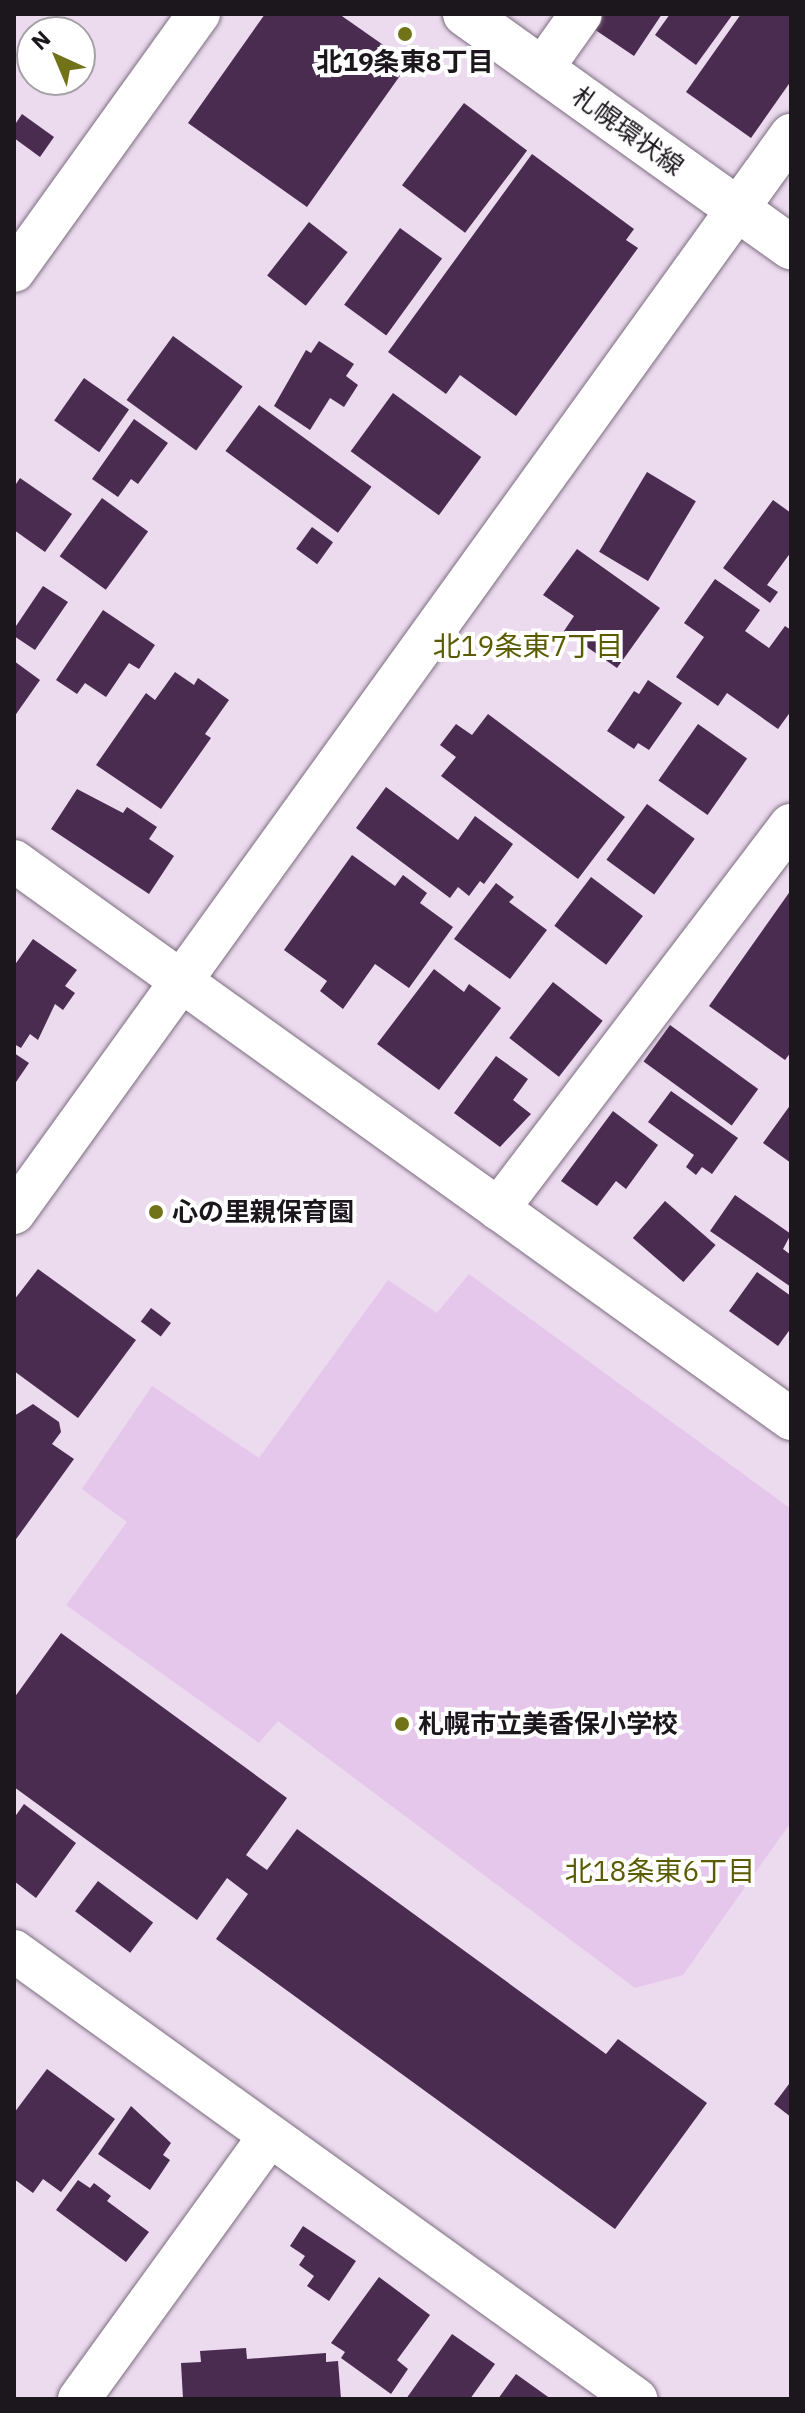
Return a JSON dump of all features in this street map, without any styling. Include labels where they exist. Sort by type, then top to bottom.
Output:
[{"type":"main road","name":"札幌環状線","points":[[465,14],[791,247]]},
{"type":"street","points":[[14,271],[199,14]]},
{"type":"street","points":[[542,69],[581,14]]},
{"type":"street","points":[[14,1213],[791,135]]},
{"type":"street","points":[[498,1209],[791,825]]},
{"type":"street","points":[[14,861],[179,984],[790,1415]]},
{"type":"street","points":[[14,1951],[628,2397]]},
{"type":"street","points":[[79,2399],[269,2137]]},
{"type":"shaded area","points":[[469,1274],[791,1509],[791,1822],[683,1975],[635,1988],[278,1721],[259,1743],[66,1605],[127,1522],[82,1489],[152,1386],[259,1458],[388,1280],[437,1313]]},
{"type":"building","points":[[265,14],[339,14],[409,63],[307,207],[188,123]]},
{"type":"building","points":[[591,14],[662,14],[634,56],[585,23]]},
{"type":"building","points":[[670,14],[733,14],[696,65],[655,35]]},
{"type":"building","points":[[741,14],[791,14],[791,81],[751,138],[686,92]]},
{"type":"building","points":[[464,103],[527,151],[465,233],[402,185]]},
{"type":"building","points":[[22,114],[54,137],[40,157],[14,138],[14,126]]},
{"type":"building","points":[[532,154],[634,229],[626,240],[638,248],[516,416],[460,375],[446,394],[388,352]]},
{"type":"building","points":[[309,222],[348,252],[306,306],[267,276]]},
{"type":"building","points":[[400,228],[442,259],[386,335],[344,305]]},
{"type":"building","points":[[173,336],[243,387],[196,450],[127,400]]},
{"type":"building","points":[[319,341],[354,364],[346,376],[358,385],[344,407],[330,398],[310,430],[274,406],[306,350],[311,353]]},
{"type":"building","points":[[84,378],[129,410],[99,452],[54,421]]},
{"type":"building","points":[[393,393],[481,457],[439,515],[351,451]]},
{"type":"building","points":[[259,405],[371,487],[338,533],[225,451]]},
{"type":"building","points":[[134,419],[168,443],[138,484],[131,479],[118,497],[92,479]]},
{"type":"building","points":[[647,472],[696,501],[648,581],[599,552]]},
{"type":"building","points":[[20,478],[72,514],[45,552],[14,530],[14,487]]},
{"type":"building","points":[[102,498],[148,532],[106,590],[60,556]]},
{"type":"building","points":[[773,500],[791,513],[791,552],[767,585],[778,592],[770,603],[723,568]]},
{"type":"building","points":[[312,527],[333,542],[317,564],[296,549]]},
{"type":"building","points":[[577,549],[660,608],[617,668],[564,631],[574,616],[543,595]]},
{"type":"building","points":[[715,579],[760,610],[745,631],[769,648],[785,626],[791,630],[791,711],[778,729],[727,693],[718,706],[676,677],[704,637],[684,623]]},
{"type":"building","points":[[43,586],[68,602],[35,650],[14,636],[14,629]]},
{"type":"building","points":[[103,610],[155,645],[139,669],[129,663],[106,697],[85,683],[77,694],[56,680]]},
{"type":"building","points":[[14,661],[40,680],[14,717]]},
{"type":"building","points":[[175,672],[194,685],[198,678],[229,700],[205,734],[211,738],[161,809],[96,765],[146,693],[155,700]]},
{"type":"building","points":[[648,680],[682,703],[649,750],[638,743],[634,749],[607,731],[634,691],[639,694]]},
{"type":"building","points":[[488,714],[625,817],[578,879],[441,776],[456,757],[440,745],[456,724],[472,735]]},
{"type":"building","points":[[698,724],[747,758],[708,815],[658,781]]},
{"type":"building","points":[[386,787],[458,840],[475,816],[513,844],[484,884],[480,881],[469,896],[458,887],[450,898],[356,828]]},
{"type":"building","points":[[77,789],[123,813],[127,807],[157,827],[149,839],[174,856],[149,894],[51,829]]},
{"type":"building","points":[[647,804],[695,839],[654,895],[606,860]]},
{"type":"building","points":[[352,855],[395,886],[403,875],[427,893],[420,903],[453,927],[409,988],[375,964],[343,1009],[320,991],[327,981],[284,950]]},
{"type":"building","points":[[591,877],[643,916],[606,965],[554,926]]},
{"type":"building","points":[[496,883],[514,897],[509,902],[547,930],[510,979],[454,939]]},
{"type":"building","points":[[791,890],[791,1052],[785,1060],[709,1006]]},
{"type":"building","points":[[33,939],[77,970],[65,986],[75,993],[63,1010],[55,1004],[38,1040],[30,1034],[21,1048],[14,1044],[14,966]]},
{"type":"building","points":[[434,969],[464,992],[469,984],[501,1008],[439,1090],[377,1044]]},
{"type":"building","points":[[553,982],[603,1021],[559,1077],[509,1038]]},
{"type":"building","points":[[670,1025],[758,1089],[732,1125],[644,1061]]},
{"type":"building","points":[[14,1053],[29,1063],[14,1085]]},
{"type":"building","points":[[496,1056],[528,1079],[513,1100],[531,1114],[500,1147],[454,1113]]},
{"type":"building","points":[[671,1091],[738,1138],[712,1174],[702,1167],[696,1175],[686,1167],[694,1155],[648,1122]]},
{"type":"building","points":[[791,1104],[791,1163],[763,1143]]},
{"type":"building","points":[[613,1111],[658,1145],[626,1189],[616,1181],[597,1206],[561,1181]]},
{"type":"building","points":[[735,1195],[791,1234],[783,1249],[791,1255],[791,1287],[710,1231]]},
{"type":"building","points":[[665,1201],[716,1245],[683,1282],[633,1238]]},
{"type":"building","points":[[38,1269],[136,1340],[78,1418],[14,1371],[14,1300]]},
{"type":"building","points":[[757,1272],[791,1296],[791,1328],[778,1346],[729,1311]]},
{"type":"building","points":[[151,1308],[171,1323],[161,1337],[141,1322]]},
{"type":"building","points":[[33,1404],[59,1422],[61,1432],[52,1444],[74,1459],[14,1542],[14,1416]]},
{"type":"building","points":[[61,1633],[287,1798],[246,1855],[267,1870],[297,1829],[606,2054],[618,2039],[707,2103],[615,2229],[216,1939],[248,1894],[227,1878],[197,1920],[14,1787],[14,1698]]},
{"type":"building","points":[[24,1804],[76,1843],[36,1898],[14,1881],[14,1818]]},
{"type":"building","points":[[98,1881],[153,1923],[130,1953],[75,1911]]},
{"type":"building","points":[[47,2069],[115,2119],[61,2192],[43,2179],[33,2193],[14,2179],[14,2113]]},
{"type":"building","points":[[791,2085],[791,2117],[774,2104]]},
{"type":"building","points":[[131,2106],[171,2143],[163,2155],[170,2160],[150,2190],[98,2154]]},
{"type":"building","points":[[78,2180],[90,2188],[94,2183],[111,2196],[107,2201],[149,2232],[126,2262],[56,2210]]},
{"type":"building","points":[[303,2226],[356,2261],[329,2301],[307,2286],[314,2276],[299,2265],[305,2256],[290,2246]]},
{"type":"building","points":[[379,2277],[430,2315],[397,2360],[408,2369],[391,2394],[341,2358],[345,2352],[331,2343]]},
{"type":"building","points":[[452,2334],[495,2364],[470,2399],[406,2399]]},
{"type":"building","points":[[246,2348],[247,2359],[326,2353],[326,2362],[338,2361],[341,2399],[183,2399],[181,2363],[201,2362],[200,2351]]},
{"type":"building","points":[[516,2374],[551,2399],[498,2399]]},
{"type":"place","name":"北19条東8丁目","points":[[405,34]]},
{"type":"place","name":"心の里親保育園","points":[[156,1212]]},
{"type":"place","name":"札幌市立美香保小学校","points":[[402,1724]]},
{"type":"district","name":"北19条東7丁目","points":[[528,646]]},
{"type":"district","name":"北18条東6丁目","points":[[660,1871]]}]
